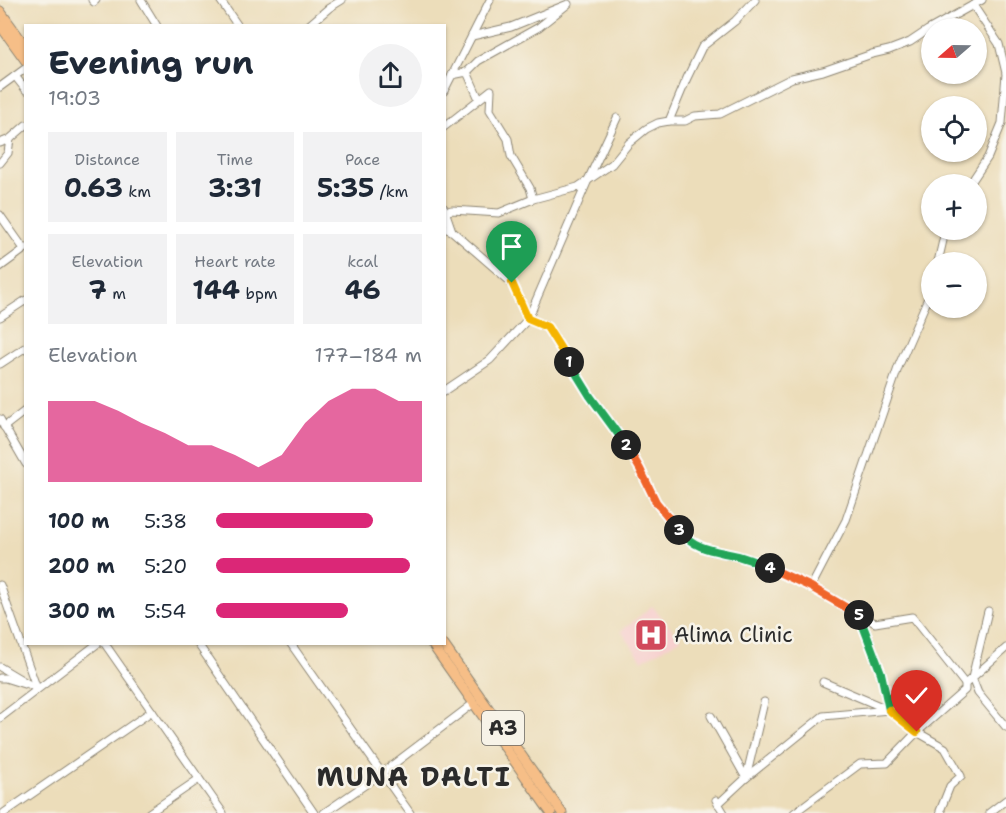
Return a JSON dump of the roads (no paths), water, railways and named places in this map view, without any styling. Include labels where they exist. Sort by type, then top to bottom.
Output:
[{"type":"highway","points":[[0,11],[24,44]]},
{"type":"highway","points":[[0,25],[24,58]]},
{"type":"highway","name":"A3","points":[[433,645],[551,813]]},
{"type":"highway","name":"A3","points":[[444,645],[562,813]]},
{"type":"street","points":[[92,0],[93,2],[96,0]]},
{"type":"street","points":[[141,0],[156,24]]},
{"type":"street","points":[[220,0],[237,24]]},
{"type":"street","points":[[310,24],[342,0]]},
{"type":"street","points":[[446,87],[490,0]]},
{"type":"street","points":[[669,121],[702,47],[735,21],[755,0]]},
{"type":"street","points":[[446,211],[499,213],[533,199],[578,187],[612,164],[629,143],[646,129],[658,123],[685,121],[695,116],[720,114],[792,78],[823,71],[889,50],[910,42],[982,0]]},
{"type":"street","points":[[452,75],[467,72],[478,61],[540,27],[568,4],[512,27],[472,36]]},
{"type":"street","points":[[973,5],[999,44],[1006,73],[1002,123],[988,157],[977,174]]},
{"type":"street","points":[[0,87],[24,69]]},
{"type":"street","points":[[467,72],[479,99]]},
{"type":"street","points":[[15,76],[24,87]]},
{"type":"street","points":[[446,125],[491,90],[490,110],[507,139],[512,156],[530,188],[533,199]]},
{"type":"street","points":[[446,390],[490,360],[528,319],[617,118]]},
{"type":"street","points":[[0,143],[10,139],[24,126]]},
{"type":"street","points":[[0,163],[8,153],[10,139]]},
{"type":"street","points":[[0,216],[24,248]]},
{"type":"street","points":[[446,216],[452,231]]},
{"type":"street","points":[[446,229],[452,231],[512,283],[528,319],[547,327],[590,396],[621,437],[656,502],[687,540],[711,551],[739,556],[772,569],[811,587],[874,623],[912,617],[965,684],[965,690],[917,732],[887,763],[861,764],[794,813]]},
{"type":"street","points":[[0,267],[24,250]]},
{"type":"street","points":[[0,317],[24,301]]},
{"type":"street","points":[[811,587],[846,520],[899,365],[921,314]]},
{"type":"street","points":[[0,364],[24,348]]},
{"type":"street","points":[[4,427],[24,412]]},
{"type":"street","points":[[0,419],[24,461]]},
{"type":"street","points":[[0,585],[37,689]]},
{"type":"street","points":[[988,611],[972,678],[978,693],[1006,727]]},
{"type":"street","points":[[860,615],[881,673],[889,710]]},
{"type":"street","points":[[0,718],[96,645]]},
{"type":"street","points":[[106,645],[223,813]]},
{"type":"street","points":[[199,645],[314,813]]},
{"type":"street","points":[[292,645],[410,813]]},
{"type":"street","points":[[965,684],[1006,648]]},
{"type":"street","points":[[0,667],[37,689]]},
{"type":"street","points":[[0,678],[37,689]]},
{"type":"street","points":[[823,682],[889,710],[917,732],[945,748],[961,776],[950,786],[940,811],[942,813]]},
{"type":"street","points":[[746,778],[764,702]]},
{"type":"street","points":[[324,813],[382,773],[474,703]]},
{"type":"street","points":[[724,813],[717,802],[823,716],[889,710]]},
{"type":"street","points":[[4,813],[152,711]]},
{"type":"street","points":[[711,716],[746,778]]},
{"type":"street","points":[[149,813],[199,779]]},
{"type":"street","points":[[989,813],[1006,800]]},
{"type":"place","name":"Alima Clinic","points":[[651,635]]},
{"type":"district","name":"MUNA DALTI","points":[[414,777]]}]
